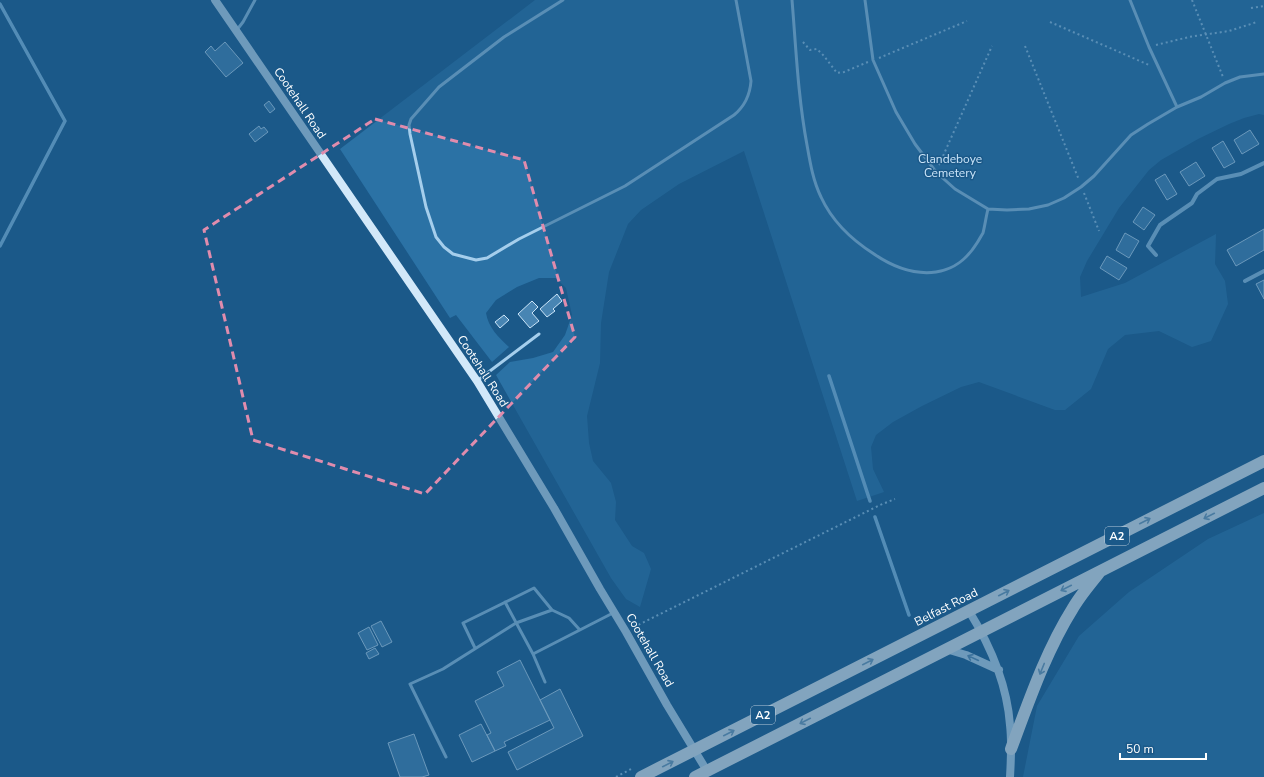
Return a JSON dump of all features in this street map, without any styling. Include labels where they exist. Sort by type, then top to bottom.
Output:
[{"type":"highway","name":"Belfast Road","points":[[641,777],[1264,460]]},
{"type":"highway","name":"A2","points":[[695,777],[1264,488]]},
{"type":"highway","points":[[1011,749],[1044,665],[1059,634],[1073,607],[1101,571]]},
{"type":"street","name":"Cootehall Road","points":[[214,0],[477,382],[554,508],[600,590],[615,612],[707,771]]},
{"type":"street","points":[[1156,255],[1148,246],[1160,225],[1192,203],[1196,194],[1217,179],[1241,174],[1264,163]]},
{"type":"street","points":[[1245,281],[1264,271]]},
{"type":"street","points":[[969,611],[982,631],[999,670],[1010,724],[1010,777]]},
{"type":"street","points":[[946,649],[966,655],[999,670]]},
{"type":"lane","points":[[236,31],[244,22],[256,0]]},
{"type":"lane","points":[[563,0],[504,37],[439,87],[411,119],[409,124],[410,134],[426,207],[432,226],[436,237],[444,247],[454,254],[476,260],[487,258],[519,239],[625,186],[740,110],[746,103],[750,92],[751,81],[736,0]]},
{"type":"lane","points":[[792,0],[802,121],[811,170],[821,197],[833,217],[847,234],[863,247],[882,259],[909,272],[939,272],[955,266],[969,255],[983,233],[988,209]]},
{"type":"lane","points":[[865,0],[873,60],[896,112],[915,144],[936,172],[955,189],[988,209],[1029,209],[1048,205],[1064,198],[1094,176],[1131,135],[1177,107],[1201,97],[1225,83],[1240,77],[1264,74]]},
{"type":"lane","points":[[1130,0],[1158,69],[1177,107]]},
{"type":"lane","points":[[477,382],[539,334]]},
{"type":"lane","points":[[475,648],[463,623],[534,588],[552,610],[569,618],[579,629]]},
{"type":"lane","points":[[505,602],[533,654],[545,682]]},
{"type":"lane","points":[[446,758],[410,684],[443,668],[516,623],[552,610]]},
{"type":"lane","points":[[533,654],[579,629],[615,612]]},
{"type":"path","points":[[1192,0],[1225,83]]},
{"type":"path","points":[[1251,8],[1264,6]]},
{"type":"path","points":[[1050,22],[1158,69]]},
{"type":"path","points":[[1149,47],[1189,37],[1229,31],[1257,22]]},
{"type":"path","points":[[936,172],[992,46]]},
{"type":"path","points":[[1025,46],[1098,232]]},
{"type":"path","points":[[626,632],[880,505],[895,499]]},
{"type":"highlighted area","points":[[375,119],[524,160],[575,337],[425,494],[253,440],[204,230]]},
{"type":"green space","name":"Clandeboye Cemetery","points":[[535,0],[1264,0],[1264,115],[1259,114],[1229,124],[1198,139],[1161,160],[1149,170],[1119,208],[1087,261],[1080,277],[1081,297],[1125,283],[1216,234],[1215,264],[1225,281],[1228,304],[1211,341],[1192,347],[1159,331],[1125,335],[1108,349],[1091,389],[1065,410],[1055,410],[979,382],[961,387],[893,422],[876,435],[871,447],[873,469],[884,492],[857,501],[744,151],[679,184],[641,210],[628,224],[609,272],[601,323],[600,363],[587,416],[589,443],[593,461],[611,483],[616,502],[615,520],[632,546],[644,553],[651,569],[640,607],[626,599],[611,578],[496,375],[510,362],[533,358],[553,352],[565,335],[572,315],[566,288],[556,278],[539,278],[517,287],[496,300],[486,313],[487,318],[494,332],[509,347],[492,362],[456,315],[450,318],[340,149]]},
{"type":"green space","points":[[1264,513],[1264,777],[1023,777],[1037,706],[1079,636],[1129,592],[1208,539]]},
{"type":"building","points":[[225,42],[243,63],[226,77],[205,52],[211,46],[215,51]]},
{"type":"building","points":[[269,101],[275,109],[270,113],[264,105]]},
{"type":"building","points":[[259,126],[261,129],[264,127],[268,132],[255,142],[249,134]]},
{"type":"building","points":[[1250,130],[1259,144],[1242,154],[1234,140]]},
{"type":"building","points":[[1223,141],[1235,162],[1224,168],[1212,148]]},
{"type":"building","points":[[1196,162],[1205,176],[1189,186],[1180,172]]},
{"type":"building","points":[[1165,174],[1177,194],[1167,200],[1155,180]]},
{"type":"building","points":[[1143,207],[1155,215],[1144,230],[1133,222]]},
{"type":"building","points":[[1264,229],[1264,250],[1236,266],[1227,250]]},
{"type":"building","points":[[1125,233],[1139,241],[1129,258],[1116,250]]},
{"type":"building","points":[[1107,256],[1127,268],[1119,280],[1100,268]]},
{"type":"building","points":[[1264,280],[1264,299],[1256,284]]},
{"type":"building","points":[[557,294],[562,301],[553,309],[555,311],[547,317],[540,309]]},
{"type":"building","points":[[532,301],[538,307],[532,313],[539,321],[530,328],[518,314]]},
{"type":"building","points":[[504,315],[509,320],[500,328],[495,322]]},
{"type":"building","points":[[381,621],[392,642],[382,647],[371,626]]},
{"type":"building","points":[[369,627],[378,645],[367,650],[358,633]]},
{"type":"building","points":[[375,648],[379,654],[369,659],[366,653]]},
{"type":"building","points":[[520,660],[550,720],[504,742],[506,746],[495,751],[487,735],[491,733],[475,701],[504,686],[497,672]]},
{"type":"building","points":[[560,689],[583,736],[517,770],[508,752],[554,728],[540,700]]},
{"type":"building","points":[[481,724],[495,751],[472,762],[459,735]]},
{"type":"building","points":[[414,734],[429,775],[422,777],[400,777],[388,743]]},
{"type":"waterway","points":[[0,4],[65,121],[0,246]]},
{"type":"waterway","points":[[829,376],[870,501]]},
{"type":"waterway","points":[[875,517],[909,615]]}]
